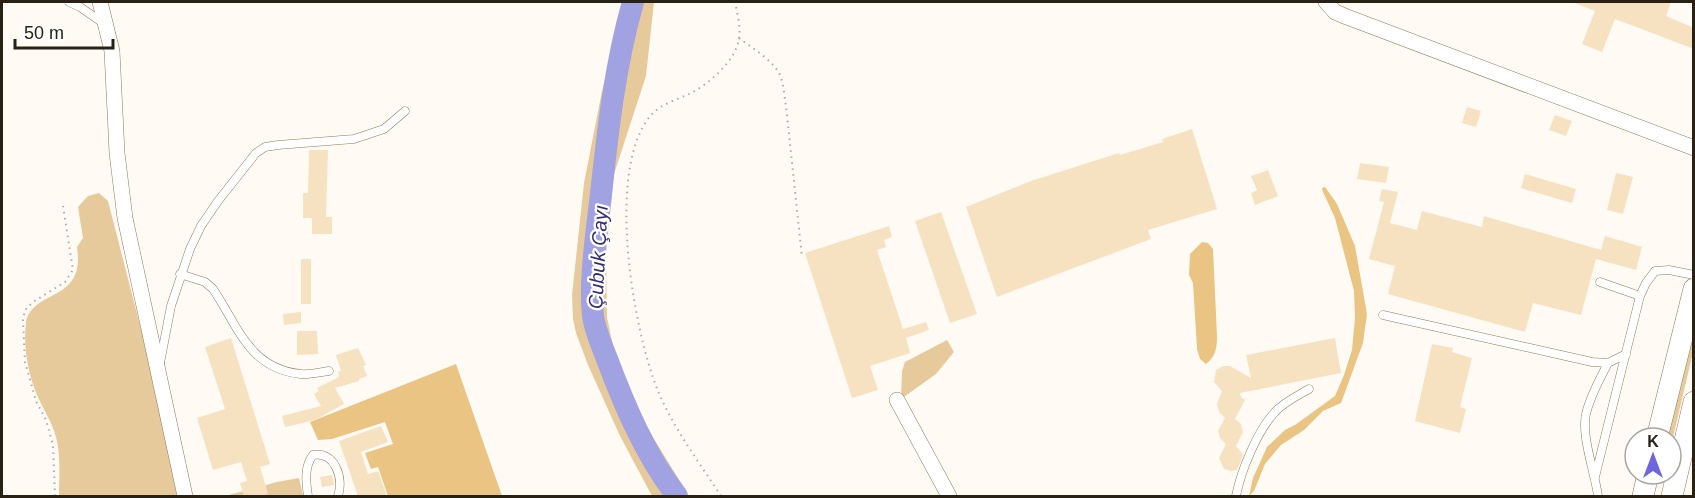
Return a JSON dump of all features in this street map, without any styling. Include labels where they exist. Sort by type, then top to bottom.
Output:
[{"type":"main road","points":[[1660,426],[1694,289]]},
{"type":"main road","points":[[1672,496],[1694,402]]},
{"type":"street","points":[[100,2],[114,70],[117,153],[125,218],[185,496]]},
{"type":"street","points":[[1326,2],[1335,12],[1347,17],[1694,148]]},
{"type":"street","points":[[897,400],[949,496]]},
{"type":"lane","points":[[69,2],[106,26]]},
{"type":"lane","points":[[159,368],[171,306],[180,274],[201,226],[256,153],[265,147],[278,145],[354,139],[384,129],[405,111]]},
{"type":"lane","points":[[1595,477],[1646,283],[1655,271],[1669,270],[1694,275]]},
{"type":"lane","points":[[180,274],[205,282],[213,289],[247,346],[267,363],[285,371],[303,374],[329,371]]},
{"type":"lane","points":[[1600,282],[1641,296]]},
{"type":"lane","points":[[1383,315],[1578,360],[1608,363],[1626,354]]},
{"type":"lane","points":[[1598,496],[1585,416],[1595,388],[1608,363]]},
{"type":"lane","points":[[1236,496],[1257,441],[1267,423],[1287,401],[1309,389]]},
{"type":"lane","points":[[308,496],[307,470],[310,459],[313,455],[320,454],[333,460],[340,483],[338,496]]},
{"type":"path","points":[[721,496],[680,433],[659,393],[649,367],[630,264],[627,189],[634,145],[654,112],[704,86],[736,49],[739,38],[735,2]]},
{"type":"path","points":[[739,38],[771,64],[782,84],[802,257]]},
{"type":"path","points":[[55,496],[53,445],[46,420],[36,401],[25,362],[23,320],[25,310],[33,302],[65,282],[73,270],[63,206]]},
{"type":"shaded area","points":[[625,2],[654,2],[646,76],[614,174],[606,255],[607,317],[618,370],[635,408],[689,496],[652,496],[620,436],[588,365],[573,319],[572,295],[584,183],[602,91]]},
{"type":"shaded area","points":[[1325,187],[1337,204],[1355,246],[1367,314],[1363,343],[1341,403],[1323,411],[1304,430],[1281,445],[1265,464],[1254,491],[1249,496],[1253,478],[1267,447],[1285,430],[1335,396],[1352,350],[1355,318],[1354,291],[1335,218],[1323,192],[1322,188]]},
{"type":"shaded area","points":[[99,193],[108,201],[152,372],[177,496],[59,496],[58,444],[31,378],[26,351],[26,323],[30,312],[38,304],[66,287],[74,278],[78,265],[77,247],[83,238],[78,207],[88,196]]},
{"type":"shaded area","points":[[1202,242],[1208,243],[1213,249],[1217,336],[1215,352],[1206,364],[1200,359],[1197,349],[1193,283],[1189,275],[1190,254]]},
{"type":"shaded area","points":[[1693,329],[1693,352],[1676,426],[1669,426]]},
{"type":"shaded area","points":[[947,340],[954,352],[936,374],[901,399],[902,371],[905,362]]},
{"type":"shaded area","points":[[456,364],[502,496],[388,496],[378,467],[371,469],[365,453],[393,444],[385,422],[332,439],[318,440],[310,422]]},
{"type":"shaded area","points":[[299,478],[303,496],[225,496],[277,482]]},
{"type":"building","points":[[1572,2],[1671,2],[1666,16],[1694,28],[1694,49],[1615,19],[1602,52],[1582,44],[1595,11]]},
{"type":"building","points":[[1467,107],[1481,111],[1476,127],[1462,123]]},
{"type":"building","points":[[1555,115],[1572,121],[1566,136],[1549,130]]},
{"type":"building","points":[[1192,129],[1217,209],[1148,230],[1151,239],[997,297],[966,207],[1031,181],[1119,153],[1120,155],[1163,142],[1162,139]]},
{"type":"building","points":[[309,150],[328,150],[326,217],[332,217],[332,234],[312,234],[312,218],[303,218],[303,193],[308,193]]},
{"type":"building","points":[[1360,163],[1389,167],[1386,183],[1357,179]]},
{"type":"building","points":[[1268,170],[1278,196],[1255,205],[1251,193],[1257,190],[1251,176]]},
{"type":"building","points":[[1616,173],[1633,177],[1623,214],[1607,210]]},
{"type":"building","points":[[1525,174],[1576,189],[1572,203],[1521,188]]},
{"type":"building","points":[[1382,189],[1398,192],[1390,223],[1417,230],[1422,211],[1482,227],[1484,216],[1601,250],[1605,236],[1642,247],[1636,270],[1596,259],[1581,315],[1533,303],[1525,332],[1388,294],[1395,266],[1369,259],[1384,202],[1379,201]]},
{"type":"building","points":[[941,212],[977,314],[950,323],[915,221]]},
{"type":"building","points":[[889,226],[892,237],[884,240],[886,247],[877,250],[903,329],[926,322],[929,330],[906,338],[910,353],[870,366],[878,390],[852,398],[805,253]]},
{"type":"building","points":[[301,259],[311,259],[311,304],[301,304]]},
{"type":"building","points":[[301,312],[301,323],[284,325],[283,314]]},
{"type":"building","points":[[297,331],[317,331],[318,354],[297,355]]},
{"type":"building","points":[[231,338],[270,464],[260,467],[268,494],[260,496],[244,496],[240,483],[247,481],[241,462],[213,470],[197,418],[225,409],[205,347]]},
{"type":"building","points":[[1335,338],[1341,373],[1240,393],[1245,400],[1235,419],[1241,424],[1243,432],[1236,446],[1243,455],[1237,470],[1224,469],[1219,458],[1226,444],[1220,438],[1218,431],[1225,418],[1219,412],[1217,404],[1222,391],[1214,382],[1216,370],[1223,366],[1230,366],[1251,378],[1246,355]]},
{"type":"building","points":[[1432,344],[1453,348],[1452,352],[1472,358],[1460,407],[1466,409],[1460,433],[1415,421]]},
{"type":"building","points":[[358,348],[366,365],[363,366],[367,376],[359,381],[335,388],[344,404],[315,420],[285,427],[282,416],[321,406],[314,394],[319,391],[317,388],[339,377],[338,372],[341,371],[336,355]]},
{"type":"building","points":[[381,426],[388,442],[361,452],[368,474],[378,471],[387,496],[358,496],[339,441]]},
{"type":"building","points":[[332,475],[334,485],[322,487],[320,477]]},
{"type":"waterway","name":"Çubuk Çayı","points":[[633,2],[621,49],[609,121],[594,255],[593,316],[595,327],[629,413],[646,448],[677,496]]}]
